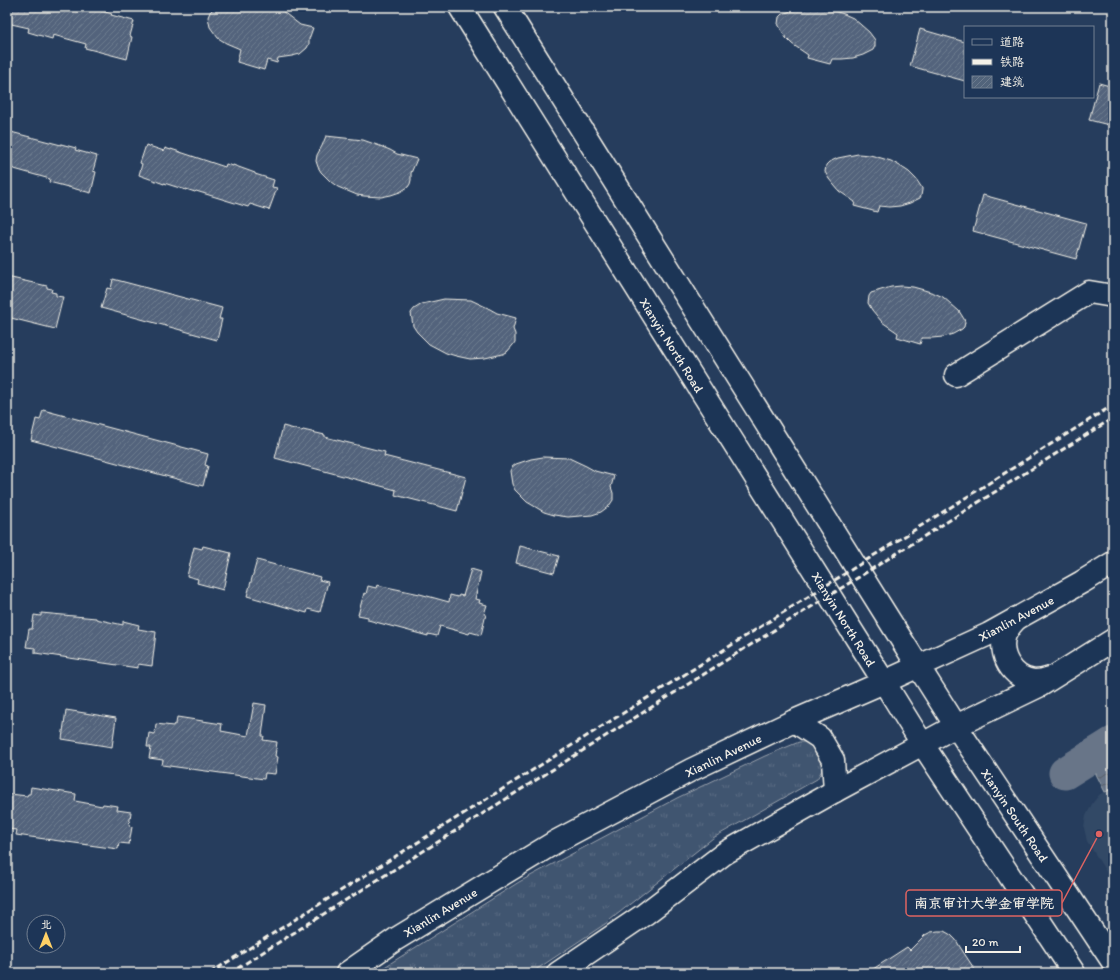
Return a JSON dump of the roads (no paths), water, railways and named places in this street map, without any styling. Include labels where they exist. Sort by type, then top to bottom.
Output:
[{"type":"main road","name":"Xianyin North Road","points":[[460,7],[884,682]]},
{"type":"main road","points":[[505,7],[918,666]]},
{"type":"main road","points":[[956,374],[1088,292],[1113,296]]},
{"type":"main road","name":"Xianlin Avenue","points":[[347,973],[396,939],[557,841],[691,770],[794,721],[989,634],[1113,563]]},
{"type":"main road","points":[[1016,618],[1010,625],[1003,642],[1003,652],[1006,660],[1017,674],[1025,678],[1034,681],[1051,678]]},
{"type":"main road","points":[[558,973],[645,914],[725,853],[835,791],[956,726],[1041,685],[1113,640]]},
{"type":"main road","name":"Xianyin South Road","points":[[918,666],[956,726],[1113,962]]},
{"type":"main road","points":[[884,682],[923,744],[1074,973]]},
{"type":"main road","points":[[794,721],[820,738],[833,760],[835,791]]},
{"type":"water","points":[[1113,726],[1113,789],[1105,792],[1081,744]]},
{"type":"waterway","points":[[1065,773],[1113,743]]},
{"type":"railway","points":[[210,973],[1113,405]]},
{"type":"railway","points":[[230,973],[1113,418]]},
{"type":"place","name":"南京审计大学金审学院","points":[[1099,834]]}]
